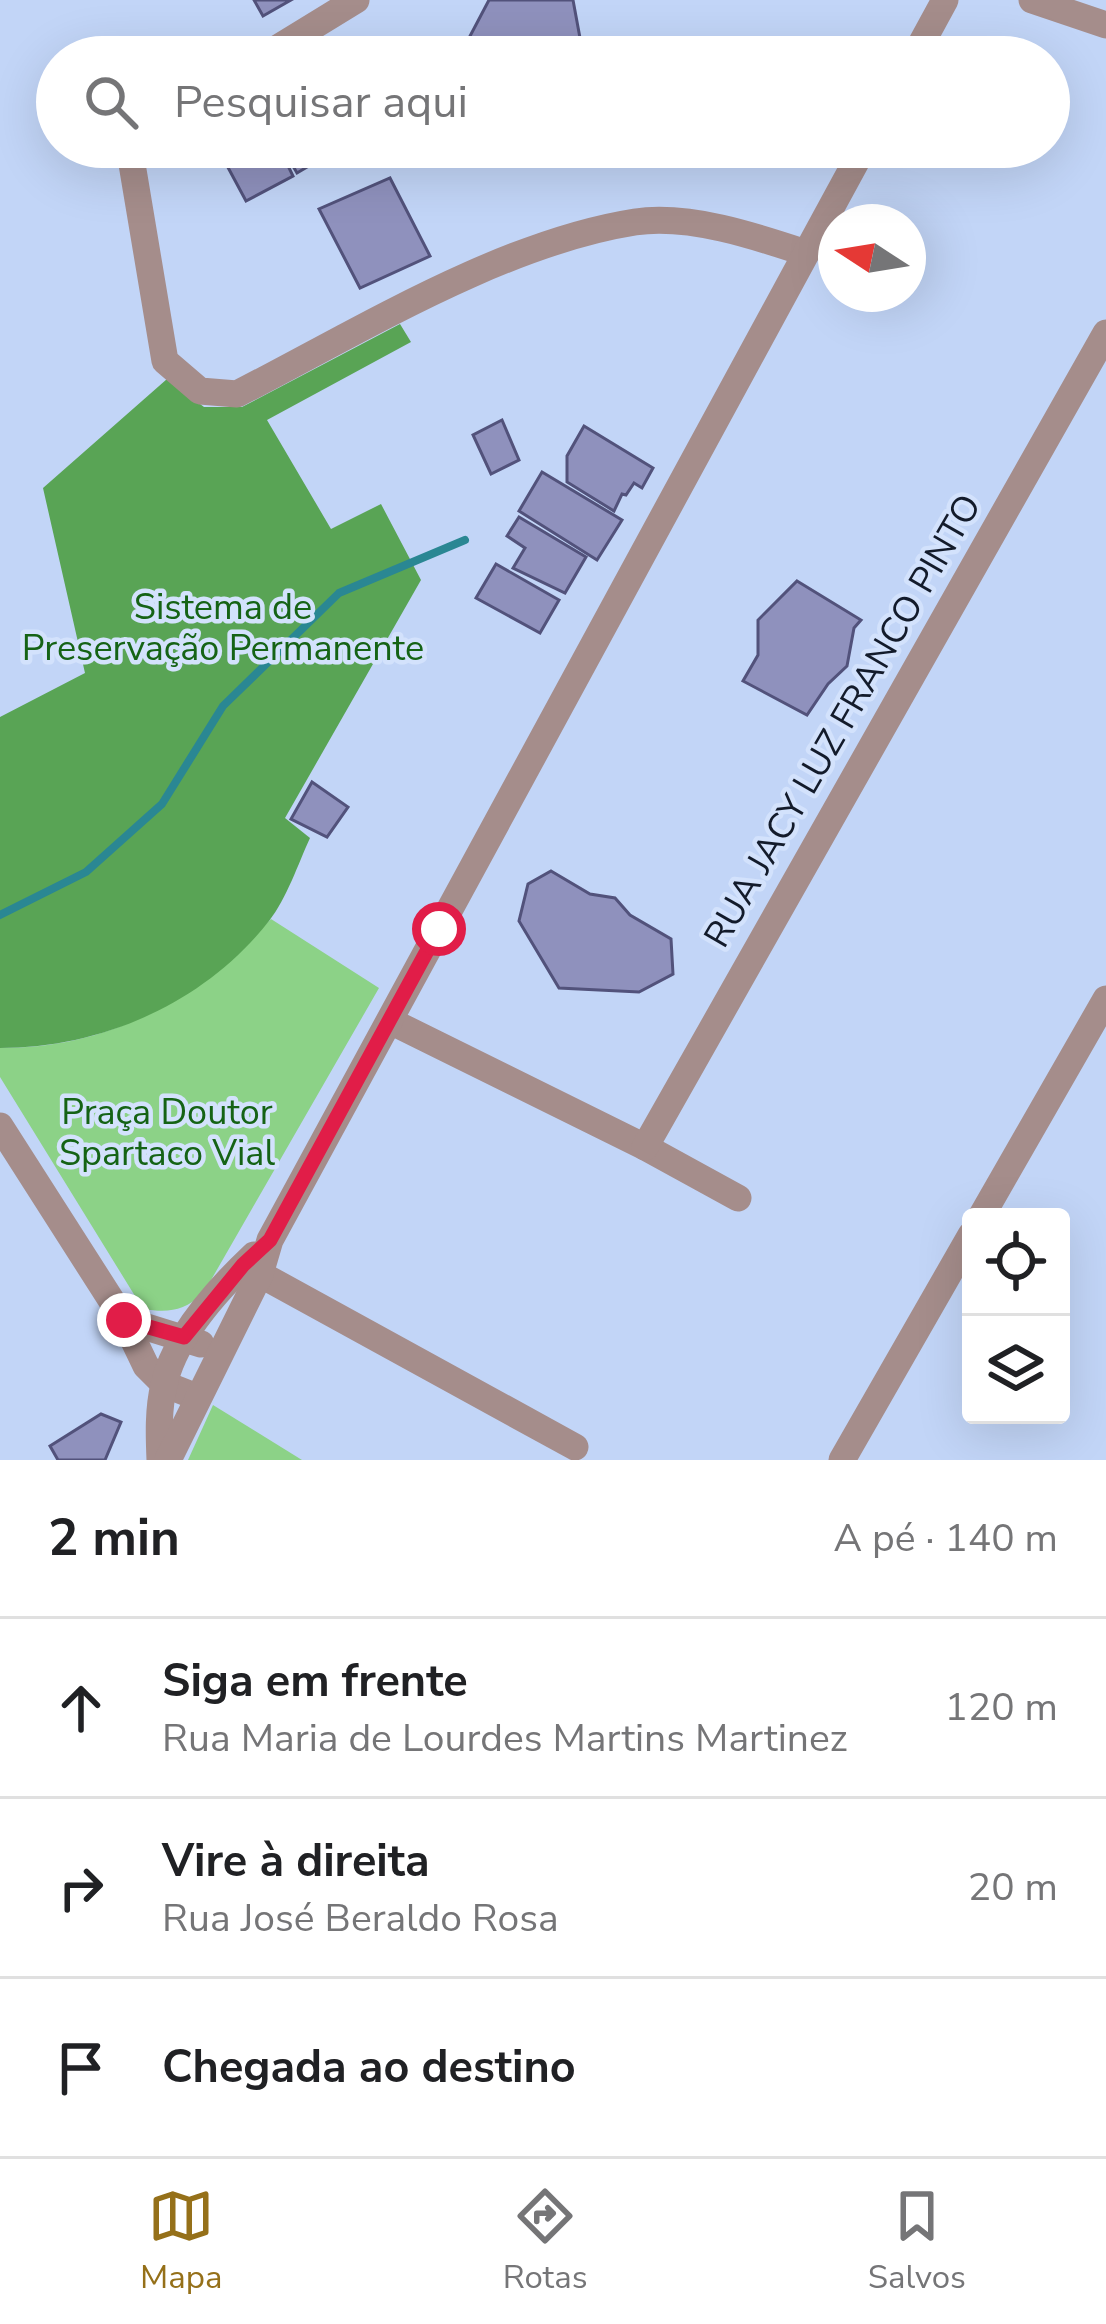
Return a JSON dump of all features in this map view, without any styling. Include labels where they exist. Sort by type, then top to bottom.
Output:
[{"type":"street","points":[[297,36],[356,0]]},
{"type":"street","points":[[925,36],[945,0]]},
{"type":"street","points":[[1032,0],[1106,25]]},
{"type":"street","points":[[133,168],[165,361],[200,391],[237,394],[532,248],[638,221],[728,228],[806,253]]},
{"type":"street","points":[[164,1460],[213,1366],[252,1269],[853,168]]},
{"type":"street","name":"RUA JACY LUZ FRANCO PINTO","points":[[645,1147],[1106,333]]},
{"type":"street","points":[[986,1208],[1103,1013]]},
{"type":"street","points":[[390,1021],[738,1198]]},
{"type":"street","points":[[0,1126],[124,1320],[146,1366],[164,1384],[197,1397]]},
{"type":"street","points":[[842,1460],[962,1250]]},
{"type":"street","points":[[164,1460],[164,1384],[184,1337],[252,1269]]},
{"type":"street","points":[[252,1269],[575,1447]]},
{"type":"street","points":[[124,1320],[201,1344],[213,1366]]},
{"type":"green space","name":"Sistema de Preservação Permanente","points":[[400,324],[411,342],[267,420],[331,529],[381,504],[421,580],[285,818],[310,838],[281,902],[243,950],[214,975],[149,1015],[76,1040],[0,1048],[0,717],[85,673],[43,488],[167,379],[204,407],[242,407]]},
{"type":"green space","name":"Praça Doutor Spartaco Vial","points":[[271,919],[379,988],[203,1294],[175,1309],[143,1309],[0,1077],[0,1048],[79,1039],[149,1014],[212,973]]},
{"type":"green space","points":[[213,1405],[302,1460],[188,1460]]},
{"type":"building","points":[[254,0],[291,0],[263,16]]},
{"type":"building","points":[[489,0],[573,0],[580,36],[470,36]]},
{"type":"building","points":[[228,168],[289,168],[293,176],[246,201]]},
{"type":"building","points":[[390,178],[430,256],[360,288],[319,209]]},
{"type":"building","points":[[502,420],[519,460],[491,474],[473,435]]},
{"type":"building","points":[[584,426],[653,468],[642,488],[634,483],[622,494],[614,511],[567,482],[567,456]]},
{"type":"building","points":[[542,472],[622,520],[597,560],[519,511]]},
{"type":"building","points":[[519,517],[586,557],[565,593],[513,568],[525,548],[507,536]]},
{"type":"building","points":[[496,564],[559,600],[540,633],[476,598]]},
{"type":"building","points":[[797,581],[861,620],[854,628],[847,666],[807,715],[743,681],[758,655],[758,620]]},
{"type":"building","points":[[312,782],[348,807],[327,837],[291,819]]},
{"type":"building","points":[[551,871],[590,894],[615,898],[630,915],[671,939],[673,974],[639,992],[559,988],[519,921],[528,884]]},
{"type":"building","points":[[101,1414],[121,1422],[105,1460],[58,1460],[50,1446]]},
{"type":"waterway","points":[[0,915],[86,872],[162,804],[223,706],[339,593],[465,540]]},
{"type":"route","points":[[124,1320],[184,1337],[243,1265],[270,1240],[439,929]]}]
